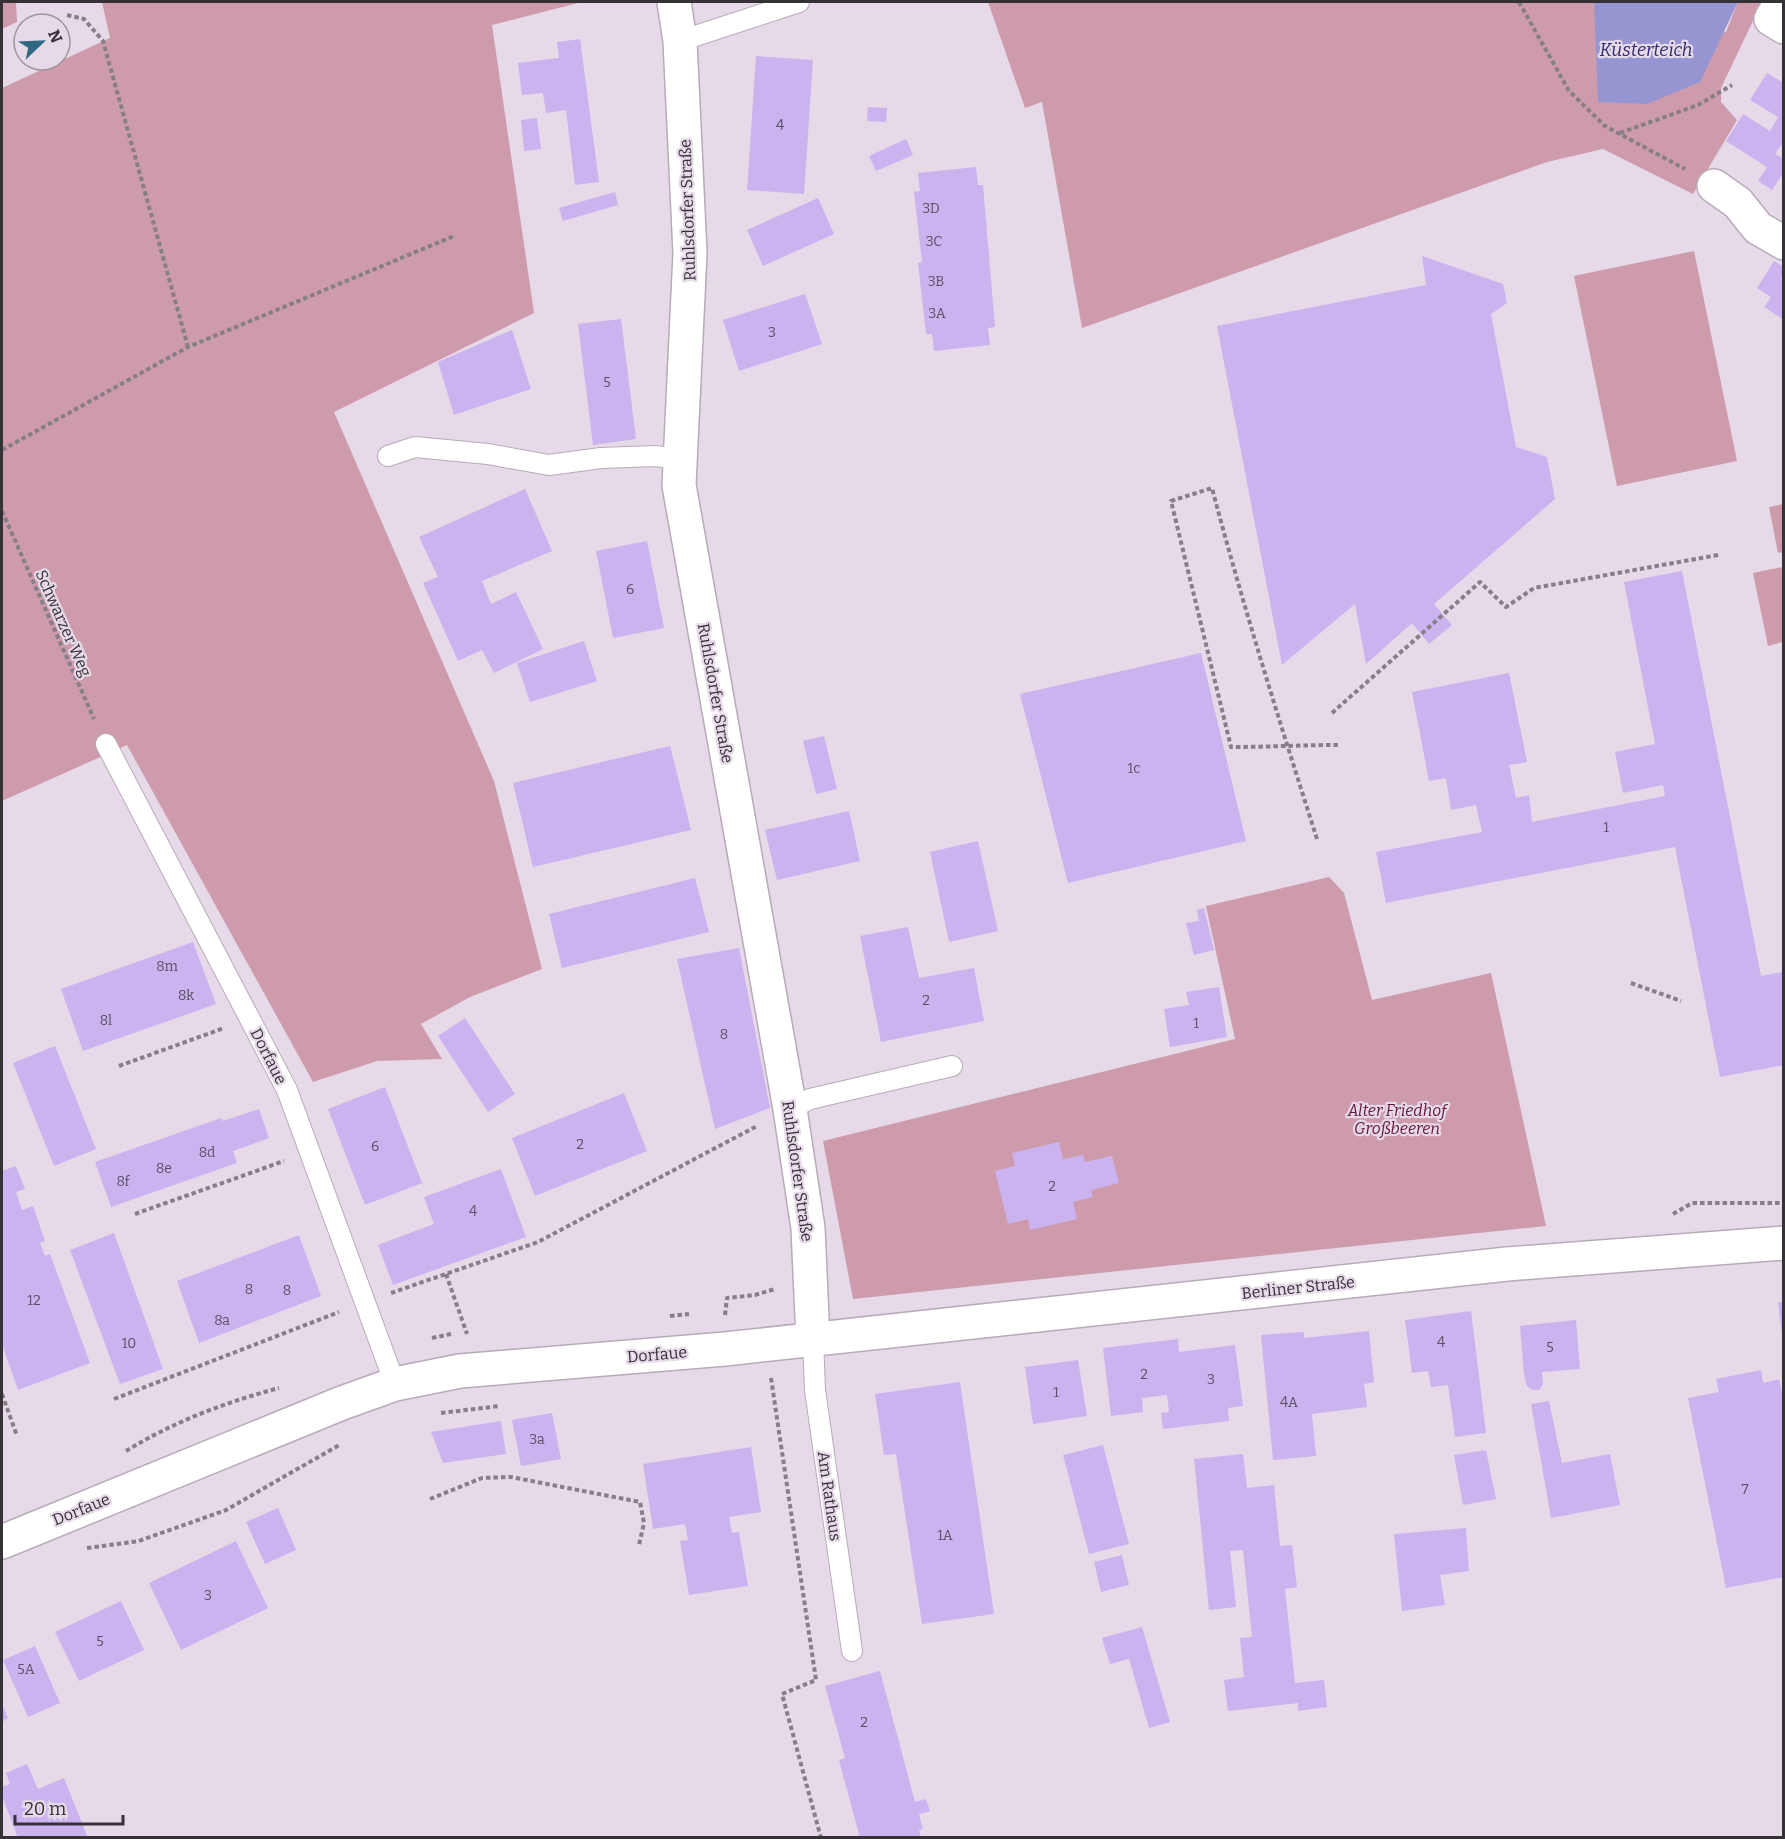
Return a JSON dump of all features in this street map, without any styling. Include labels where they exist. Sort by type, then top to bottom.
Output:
[{"type":"street","name":"Ruhlsdorfer Straße","points":[[674,2],[680,41],[690,253],[679,485],[790,1109],[808,1228],[813,1352]]},
{"type":"street","points":[[1714,186],[1738,203],[1758,228],[1784,243]]},
{"type":"street","name":"Berliner Straße","points":[[813,1352],[1507,1264],[1784,1243]]},
{"type":"street","name":"Dorfaue","points":[[2,1542],[342,1403],[395,1384],[460,1371],[813,1352]]},
{"type":"lane","points":[[680,41],[799,2]]},
{"type":"lane","points":[[388,456],[415,447],[488,454],[549,465],[601,458],[655,456],[680,459]]},
{"type":"lane","name":"Dorfaue","points":[[106,744],[287,1090],[367,1301],[395,1384]]},
{"type":"lane","points":[[790,1109],[810,1099],[952,1066]]},
{"type":"lane","name":"Am Rathaus","points":[[813,1352],[852,1651]]},
{"type":"path","points":[[1519,2],[1569,91],[1605,126],[1714,186]]},
{"type":"path","points":[[72,16],[84,19],[103,41],[188,346]]},
{"type":"path","points":[[1620,133],[1698,105],[1732,85]]},
{"type":"path","points":[[2,450],[188,346],[454,236]]},
{"type":"path","points":[[1317,839],[1287,746],[1241,597],[1212,488],[1172,501],[1231,747],[1287,746],[1338,745]]},
{"type":"path","name":"Schwarzer Weg","points":[[2,511],[106,744]]},
{"type":"path","points":[[1332,713],[1480,582],[1506,607],[1534,588],[1718,555]]},
{"type":"path","points":[[1631,983],[1681,1001]]},
{"type":"path","points":[[119,1066],[250,1018]]},
{"type":"path","points":[[114,1399],[367,1301],[538,1242],[790,1109]]},
{"type":"path","points":[[135,1214],[310,1151]]},
{"type":"path","points":[[446,1274],[467,1334]]},
{"type":"path","points":[[725,1322],[727,1298],[755,1295],[783,1283]]},
{"type":"path","points":[[813,1352],[770,1371],[816,1680],[782,1694],[821,1838]]},
{"type":"path","points":[[2,1394],[17,1436]]},
{"type":"path","points":[[433,1414],[503,1405]]},
{"type":"path","points":[[84,1548],[139,1541],[226,1510],[345,1442]]},
{"type":"path","points":[[430,1499],[482,1478],[511,1477],[640,1502],[644,1522],[639,1545]]},
{"type":"green space","points":[[2,2],[16,2],[16,12],[12,12],[12,24],[2,29]]},
{"type":"green space","points":[[102,2],[582,2],[492,25],[534,313],[334,412],[494,781],[542,969],[470,997],[421,1024],[442,1059],[377,1061],[313,1082],[127,745],[2,801],[2,88],[37,72],[72,72],[72,56],[110,38]]},
{"type":"green space","points":[[988,2],[1594,2],[1595,10],[1726,32],[1738,2],[1762,2],[1721,88],[1721,102],[1737,120],[1693,194],[1603,149],[1547,162],[1082,328],[1042,102],[1025,108]]},
{"type":"green space","points":[[1694,251],[1737,461],[1617,486],[1574,276]]},
{"type":"green space","points":[[1783,504],[1783,552],[1778,553],[1769,507]]},
{"type":"green space","points":[[1783,567],[1783,642],[1768,646],[1753,573]]},
{"type":"green space","name":"Alter Friedhof Großbeeren","points":[[1329,877],[1344,893],[1372,1000],[1491,973],[1546,1226],[853,1299],[823,1141],[1235,1039],[1206,906]]},
{"type":"water","name":"Küsterteich","points":[[1594,2],[1738,2],[1700,82],[1647,104],[1598,102]]},
{"type":"building","points":[[580,39],[599,182],[575,185],[566,110],[546,113],[543,93],[522,95],[518,63],[559,58],[557,42]]},
{"type":"building","points":[[756,56],[813,60],[804,194],[747,190]]},
{"type":"building","points":[[1767,73],[1784,83],[1784,141],[1775,154],[1784,159],[1784,172],[1772,190],[1758,181],[1767,167],[1726,141],[1743,114],[1770,131],[1778,117],[1750,100]]},
{"type":"building","points":[[868,107],[887,108],[886,122],[867,121]]},
{"type":"building","points":[[537,118],[541,149],[524,151],[521,120]]},
{"type":"building","points":[[906,139],[913,155],[876,171],[869,156]]},
{"type":"building","points":[[976,167],[978,185],[983,185],[995,327],[988,328],[990,345],[934,351],[932,334],[926,334],[918,263],[922,262],[914,192],[920,191],[918,173]]},
{"type":"building","points":[[615,192],[618,205],[563,221],[559,208]]},
{"type":"building","points":[[818,198],[834,234],[763,266],[747,230]]},
{"type":"building","points":[[1422,256],[1503,284],[1507,303],[1491,314],[1516,447],[1547,457],[1555,499],[1434,604],[1452,625],[1429,644],[1412,623],[1366,664],[1355,604],[1282,665],[1217,326],[1426,285]]},
{"type":"building","points":[[1774,261],[1784,267],[1781,280],[1784,282],[1784,320],[1764,307],[1771,297],[1757,288]]},
{"type":"building","points":[[805,294],[822,344],[739,371],[723,320]]},
{"type":"building","points":[[621,319],[636,439],[593,445],[578,324]]},
{"type":"building","points":[[512,330],[531,389],[454,415],[438,362]]},
{"type":"building","points":[[525,489],[552,551],[482,581],[491,604],[516,592],[543,649],[494,673],[482,650],[458,661],[423,583],[438,577],[419,537]]},
{"type":"building","points":[[647,541],[664,628],[613,638],[596,551]]},
{"type":"building","points":[[1682,571],[1761,976],[1783,972],[1784,975],[1784,1065],[1720,1077],[1675,847],[1386,903],[1376,852],[1482,832],[1476,805],[1451,810],[1446,778],[1429,781],[1412,692],[1509,673],[1527,762],[1509,765],[1516,798],[1529,795],[1532,822],[1665,796],[1663,785],[1623,793],[1615,752],[1655,744],[1624,582]]},
{"type":"building","points":[[584,641],[597,681],[530,702],[517,663]]},
{"type":"building","points":[[1201,653],[1246,841],[1068,883],[1020,694]]},
{"type":"building","points":[[824,736],[837,789],[816,794],[803,741]]},
{"type":"building","points":[[670,746],[691,830],[533,867],[513,783]]},
{"type":"building","points":[[849,811],[860,861],[777,880],[765,830]]},
{"type":"building","points":[[978,841],[998,931],[949,942],[930,852]]},
{"type":"building","points":[[695,878],[709,932],[562,968],[549,914]]},
{"type":"building","points":[[1204,908],[1214,950],[1194,955],[1186,923],[1199,921],[1197,910]]},
{"type":"building","points":[[908,927],[919,978],[974,968],[984,1021],[881,1042],[860,936]]},
{"type":"building","points":[[193,942],[216,1004],[83,1051],[61,989]]},
{"type":"building","points":[[739,948],[770,1108],[715,1129],[677,959]]},
{"type":"building","points":[[1219,987],[1227,1037],[1170,1047],[1164,1009],[1189,1005],[1186,992]]},
{"type":"building","points":[[465,1018],[515,1094],[488,1112],[438,1036]]},
{"type":"building","points":[[55,1046],[96,1149],[54,1166],[13,1063]]},
{"type":"building","points":[[385,1087],[422,1183],[365,1205],[328,1109]]},
{"type":"building","points":[[624,1093],[647,1151],[535,1196],[512,1138]]},
{"type":"building","points":[[259,1109],[269,1138],[233,1151],[237,1163],[111,1207],[95,1162],[221,1118],[223,1121]]},
{"type":"building","points":[[1059,1142],[1063,1159],[1083,1155],[1085,1162],[1112,1156],[1119,1183],[1091,1190],[1093,1197],[1073,1202],[1077,1219],[1030,1230],[1028,1219],[1008,1224],[995,1171],[1015,1166],[1012,1153]]},
{"type":"building","points":[[16,1166],[25,1189],[16,1192],[22,1210],[33,1206],[45,1241],[40,1243],[45,1256],[50,1254],[90,1363],[18,1390],[2,1344],[2,1171]]},
{"type":"building","points":[[501,1169],[526,1237],[393,1285],[378,1245],[434,1224],[424,1197]]},
{"type":"building","points":[[114,1233],[163,1369],[120,1384],[70,1250]]},
{"type":"building","points":[[299,1235],[321,1296],[199,1343],[177,1281]]},
{"type":"building","points":[[1778,1302],[1784,1302],[1784,1334],[1782,1334]]},
{"type":"building","points":[[1471,1311],[1486,1433],[1455,1437],[1448,1385],[1431,1387],[1428,1371],[1412,1373],[1405,1320]]},
{"type":"building","points":[[1576,1320],[1580,1369],[1542,1372],[1543,1384],[1539,1390],[1532,1390],[1527,1386],[1524,1374],[1520,1326]]},
{"type":"building","points":[[1369,1331],[1374,1382],[1364,1384],[1367,1407],[1312,1414],[1316,1456],[1273,1460],[1261,1335],[1304,1332],[1304,1338]]},
{"type":"building","points":[[1178,1339],[1179,1352],[1235,1345],[1243,1406],[1228,1408],[1229,1421],[1163,1429],[1161,1413],[1169,1412],[1167,1395],[1142,1398],[1143,1412],[1111,1416],[1103,1348]]},
{"type":"building","points":[[1078,1360],[1087,1416],[1033,1424],[1025,1367]]},
{"type":"building","points":[[1761,1370],[1763,1383],[1779,1379],[1784,1402],[1784,1577],[1726,1588],[1688,1398],[1719,1392],[1716,1379]]},
{"type":"building","points":[[960,1382],[994,1614],[922,1624],[896,1454],[884,1455],[875,1394]]},
{"type":"building","points":[[1549,1401],[1562,1463],[1610,1454],[1620,1505],[1551,1518],[1531,1404]]},
{"type":"building","points":[[552,1413],[561,1459],[521,1466],[512,1420]]},
{"type":"building","points":[[501,1421],[506,1454],[443,1463],[431,1432]]},
{"type":"building","points":[[1103,1445],[1129,1544],[1089,1554],[1063,1455]]},
{"type":"building","points":[[751,1447],[761,1512],[729,1517],[732,1533],[739,1532],[748,1586],[689,1595],[680,1541],[688,1540],[685,1524],[653,1529],[643,1464]]},
{"type":"building","points":[[1486,1450],[1496,1499],[1463,1505],[1454,1455]]},
{"type":"building","points":[[1243,1454],[1247,1488],[1274,1485],[1280,1546],[1292,1545],[1297,1587],[1285,1589],[1295,1683],[1324,1680],[1327,1707],[1298,1711],[1298,1703],[1228,1711],[1224,1680],[1244,1677],[1240,1638],[1252,1637],[1243,1550],[1230,1551],[1236,1607],[1209,1610],[1194,1459]]},
{"type":"building","points":[[278,1508],[296,1550],[265,1564],[246,1522]]},
{"type":"building","points":[[1466,1528],[1469,1571],[1440,1575],[1445,1605],[1402,1611],[1394,1534]]},
{"type":"building","points":[[236,1541],[268,1608],[181,1650],[149,1583]]},
{"type":"building","points":[[1122,1555],[1129,1585],[1101,1592],[1094,1562]]},
{"type":"building","points":[[121,1601],[144,1650],[79,1681],[55,1632]]},
{"type":"building","points":[[1142,1627],[1170,1722],[1149,1728],[1129,1659],[1110,1664],[1102,1638]]},
{"type":"building","points":[[35,1646],[60,1703],[28,1717],[3,1660]]},
{"type":"building","points":[[880,1671],[915,1802],[926,1799],[930,1811],[919,1814],[923,1829],[919,1830],[921,1838],[860,1838],[839,1760],[845,1758],[825,1686]]},
{"type":"building","points":[[2,1704],[8,1718],[2,1722]]},
{"type":"building","points":[[27,1764],[38,1789],[64,1778],[88,1838],[18,1838],[2,1796],[2,1787],[10,1784],[6,1773]]}]
